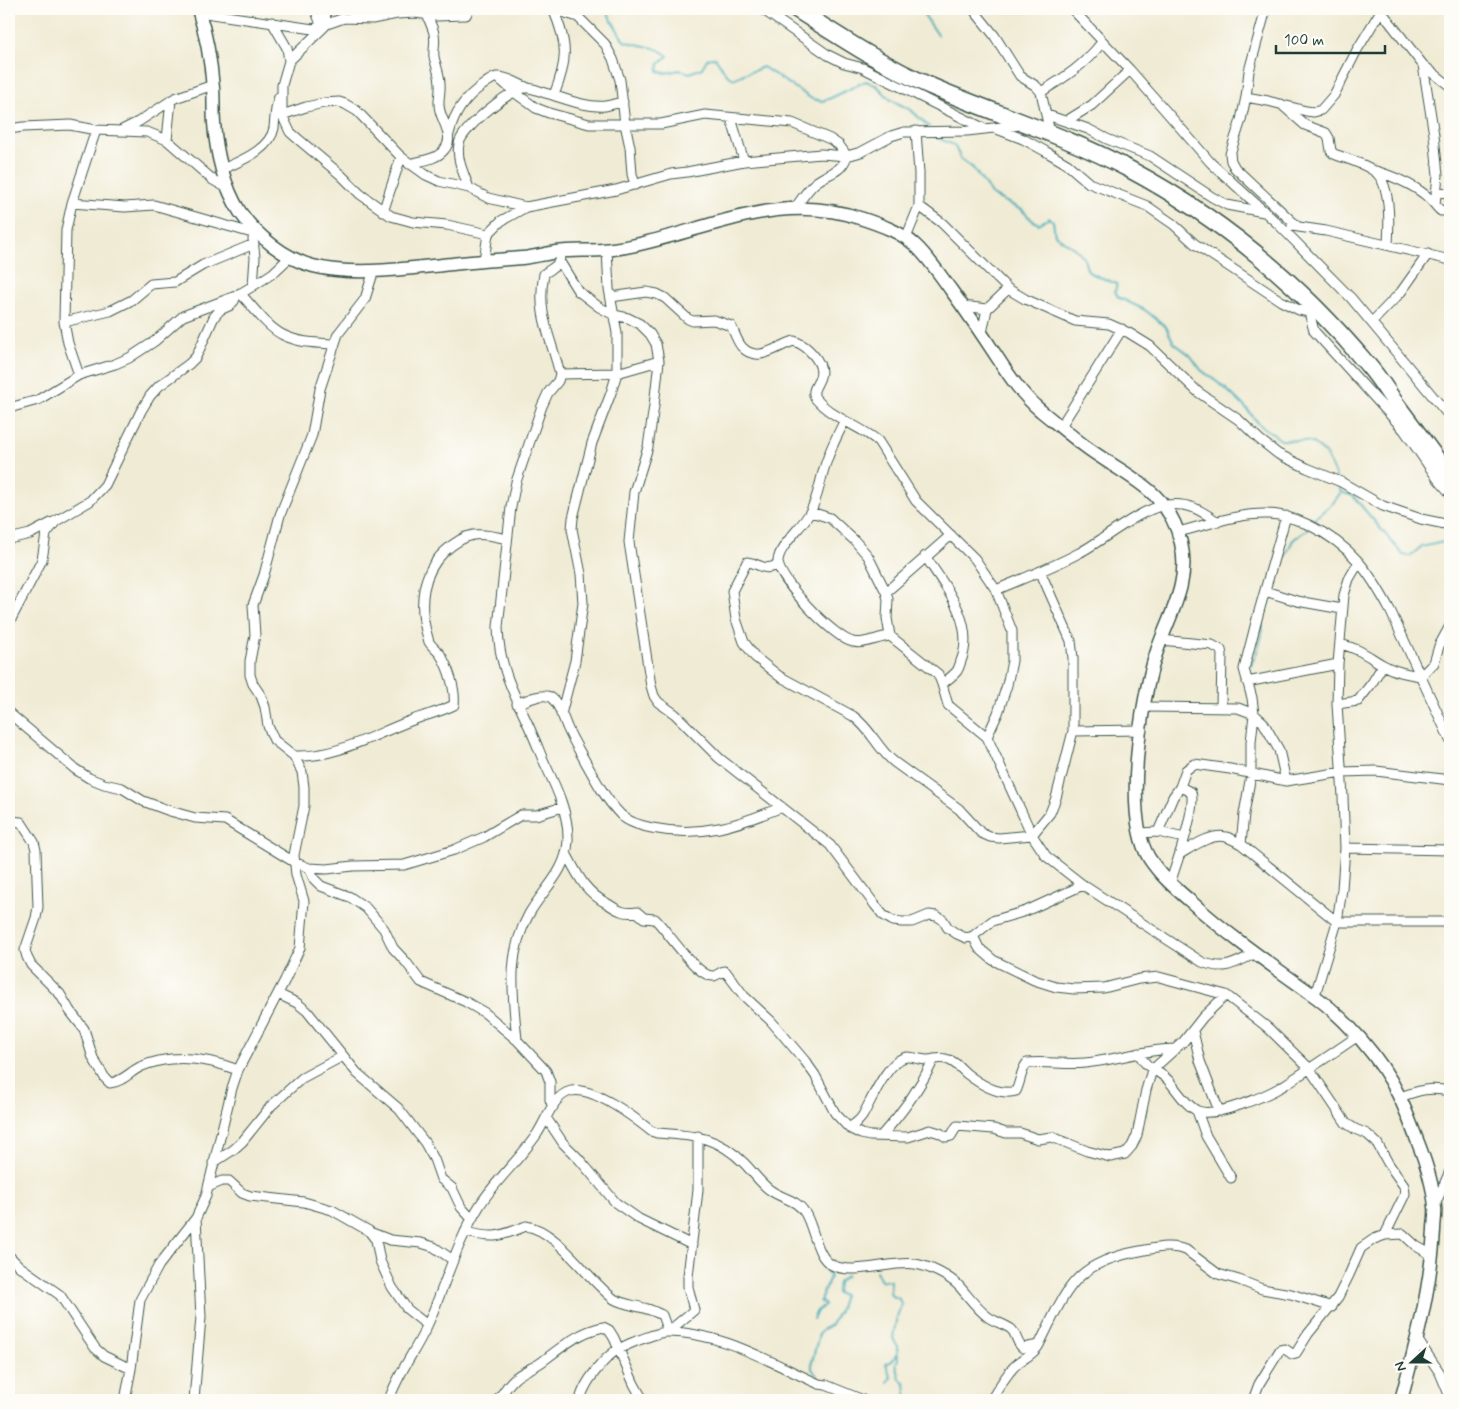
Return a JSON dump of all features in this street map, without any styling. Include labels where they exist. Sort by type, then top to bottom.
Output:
[{"type":"highway","points":[[796,9],[898,70],[927,84],[1050,133],[1129,169],[1188,204],[1224,229],[1283,275],[1315,313],[1368,365],[1450,476]]},
{"type":"street","points":[[315,9],[324,26]]},
{"type":"street","points":[[289,61],[324,26],[326,9]]},
{"type":"street","points":[[469,9],[466,15],[438,16],[426,11],[372,19],[344,18],[313,30],[272,22],[238,19],[198,10],[204,31],[213,85],[214,124],[223,169],[229,189],[242,215],[252,228],[290,257],[313,266],[349,271],[484,260],[560,257],[646,243],[699,226],[763,211],[795,208],[853,215],[884,226],[915,245],[963,306],[1017,388],[1038,408],[1084,445],[1147,487],[1164,505],[1178,532],[1184,562],[1177,604],[1161,640],[1149,676],[1144,707],[1136,808],[1138,833],[1150,860],[1170,883],[1204,914],[1254,954],[1315,995],[1358,1036],[1384,1070],[1400,1097],[1425,1161],[1435,1206],[1432,1254],[1417,1339],[1401,1400]]},
{"type":"street","points":[[553,9],[563,40],[565,55],[562,74],[554,95]]},
{"type":"street","points":[[553,9],[578,17],[605,44],[613,59],[620,80],[632,174],[636,185]]},
{"type":"street","points":[[762,9],[828,55],[844,63],[863,68],[989,129],[1023,139],[1067,164],[1089,183],[1147,206],[1173,224],[1195,244],[1281,301],[1298,310],[1315,313],[1314,331],[1404,430],[1437,478],[1450,493]]},
{"type":"street","points":[[973,9],[994,35],[1020,76],[1036,86],[1041,92],[1050,133]]},
{"type":"street","points":[[1072,9],[1130,70],[1211,163],[1278,224],[1351,298],[1450,417]]},
{"type":"street","points":[[1266,9],[1249,71],[1246,97],[1230,154],[1231,161],[1244,176],[1296,226]]},
{"type":"street","points":[[1246,97],[1281,104],[1294,109],[1314,112],[1321,110],[1334,95],[1370,28],[1382,10],[1423,65],[1450,86]]},
{"type":"street","points":[[426,11],[434,31],[435,59],[441,87],[439,104],[449,135]]},
{"type":"street","points":[[223,169],[242,160],[265,145],[271,138],[274,128],[274,110],[289,61],[287,48],[272,22]]},
{"type":"street","points":[[1041,92],[1080,66],[1094,54],[1102,42]]},
{"type":"street","points":[[1423,65],[1438,175],[1435,205]]},
{"type":"street","points":[[1068,120],[1092,105],[1130,70]]},
{"type":"street","points":[[409,164],[438,156],[445,150],[449,143],[451,125],[461,105],[479,88],[497,77],[580,103],[604,106],[623,102]]},
{"type":"street","points":[[497,77],[536,108],[589,124],[661,124],[705,115],[792,123],[830,139],[839,145],[847,156]]},
{"type":"street","points":[[118,132],[138,122],[170,100],[213,85]]},
{"type":"street","points":[[282,85],[282,115],[290,132],[342,174],[360,194],[383,212],[399,219],[447,225],[488,234]]},
{"type":"street","points":[[469,188],[458,154],[462,134],[500,101],[526,87]]},
{"type":"street","points":[[168,140],[170,100]]},
{"type":"street","points":[[282,115],[324,103],[339,102],[345,104],[357,111],[409,164],[439,182],[469,188],[488,198],[526,207]]},
{"type":"street","points":[[1281,104],[1305,125],[1326,133],[1329,138],[1331,151],[1334,154],[1395,177],[1429,198],[1441,211],[1450,210]]},
{"type":"street","points":[[1047,115],[1068,120],[1107,139],[1150,156],[1227,205],[1264,212]]},
{"type":"street","points":[[732,118],[744,161]]},
{"type":"street","points":[[9,129],[70,125],[118,132],[147,132],[168,140],[213,180],[229,189]]},
{"type":"street","points":[[484,260],[488,234],[501,221],[526,207],[636,185],[671,174],[744,161],[821,154],[847,156],[861,152],[891,136],[916,131],[936,132],[1026,125]]},
{"type":"street","points":[[79,375],[64,322],[66,230],[72,203],[96,130]]},
{"type":"street","points":[[906,238],[919,206],[920,173],[916,131]]},
{"type":"street","points":[[795,208],[815,182],[841,168],[847,156]]},
{"type":"street","points":[[383,212],[401,157]]},
{"type":"street","points":[[1376,171],[1386,195],[1389,216],[1388,245]]},
{"type":"street","points":[[1436,192],[1450,193]]},
{"type":"street","points":[[72,203],[125,207],[154,205],[252,228]]},
{"type":"street","points":[[919,206],[942,223],[1008,289],[1075,322],[1110,324],[1150,346],[1198,392],[1239,420],[1278,454],[1341,482],[1383,506],[1421,519],[1450,525]]},
{"type":"street","points":[[1278,224],[1388,245],[1450,260]]},
{"type":"street","points":[[252,228],[255,257],[253,286]]},
{"type":"street","points":[[64,322],[116,308],[132,300],[151,284],[175,282],[203,265],[254,244]]},
{"type":"street","points":[[561,714],[575,661],[582,603],[581,574],[572,529],[573,518],[592,443],[617,373],[617,339],[607,250]]},
{"type":"street","points":[[1372,322],[1401,292],[1428,254]]},
{"type":"street","points":[[9,408],[38,400],[79,375],[129,358],[155,341],[183,316],[253,286],[290,257]]},
{"type":"street","points":[[560,257],[578,291],[614,315],[628,318],[640,324],[650,334],[656,344],[659,361],[648,447],[634,492],[629,530],[631,558],[650,686],[658,702],[675,714],[719,758],[830,845],[883,915],[893,920],[912,922],[929,915],[936,916],[956,934],[966,938],[973,936],[992,921],[1026,911],[1083,885]]},
{"type":"street","points":[[517,1040],[512,988],[516,949],[529,914],[541,896],[554,882],[562,867],[568,842],[563,808],[534,736],[517,704],[504,669],[499,645],[500,610],[511,507],[516,482],[548,393],[558,382],[560,374],[544,322],[541,296],[544,274],[560,257]]},
{"type":"street","points":[[125,1400],[140,1300],[159,1265],[196,1218],[206,1196],[238,1070],[300,948],[304,901],[294,862],[295,848],[302,819],[304,787],[302,772],[294,756],[274,740],[268,726],[265,707],[250,675],[250,661],[255,635],[253,605],[264,575],[280,515],[312,435],[320,389],[334,344],[342,327],[365,300],[374,270]]},
{"type":"street","points":[[982,333],[987,309],[1008,289]]},
{"type":"street","points":[[611,297],[646,292],[657,294],[665,298],[688,319],[693,321],[714,320],[730,326],[743,348],[750,353],[766,354],[794,341],[815,356],[820,368],[820,376],[814,389],[815,398],[835,416],[878,441],[916,501],[975,559],[996,590],[1012,631],[1012,661],[1001,704],[987,737]]},
{"type":"street","points":[[238,294],[282,334],[305,341],[334,344]]},
{"type":"street","points":[[9,539],[30,534],[56,521],[90,501],[105,485],[150,396],[159,386],[189,364],[196,356],[214,317],[220,310],[229,306],[238,294]]},
{"type":"street","points":[[963,306],[987,309]]},
{"type":"street","points":[[1061,426],[1122,329]]},
{"type":"street","points":[[560,374],[617,373],[633,370],[659,361]]},
{"type":"street","points":[[844,422],[827,459],[811,512],[782,549],[778,559],[778,565],[800,598],[832,631],[852,642],[862,643],[878,637],[890,636],[938,674],[948,705],[987,737],[1032,836],[1046,856],[1083,885],[1202,962],[1215,967],[1229,966],[1254,954]]},
{"type":"street","points":[[996,590],[1040,572],[1091,547],[1150,510],[1164,505],[1188,505],[1218,522]]},
{"type":"street","points":[[811,512],[830,518],[868,556],[888,599],[887,618],[890,636]]},
{"type":"street","points":[[1178,532],[1245,516],[1269,514],[1286,516],[1304,523],[1338,541],[1360,562],[1387,606],[1450,740]]},
{"type":"street","points":[[1241,844],[1251,774],[1251,742],[1254,714],[1252,698],[1246,682],[1244,669],[1286,516]]},
{"type":"street","points":[[9,623],[40,566],[44,556],[46,534],[56,521]]},
{"type":"street","points":[[294,756],[306,757],[342,749],[454,705],[454,693],[445,662],[429,642],[425,625],[423,593],[426,579],[432,566],[443,553],[464,537],[473,534],[487,534],[507,539]]},
{"type":"street","points":[[886,592],[951,535]]},
{"type":"street","points":[[925,556],[951,594],[960,614],[965,635],[965,652],[958,670],[942,684]]},
{"type":"street","points":[[778,565],[765,568],[747,562],[732,591],[740,632],[744,642],[755,657],[779,676],[864,723],[884,754],[959,809],[981,833],[999,838],[1032,836],[1050,813],[1070,750],[1073,731],[1074,658],[1071,641],[1040,572]]},
{"type":"street","points":[[1315,995],[1337,922],[1342,889],[1344,848],[1342,772],[1337,704],[1338,664],[1344,595],[1349,579],[1360,562]]},
{"type":"street","points":[[1265,590],[1298,601],[1342,609]]},
{"type":"street","points":[[1421,676],[1434,663],[1439,646],[1450,626]]},
{"type":"street","points":[[1161,640],[1212,645],[1220,650],[1222,655],[1221,707]]},
{"type":"street","points":[[1340,644],[1361,650],[1382,665],[1402,673],[1421,676]]},
{"type":"street","points":[[1246,682],[1338,664]]},
{"type":"street","points":[[1337,704],[1358,701],[1382,665]]},
{"type":"street","points":[[517,704],[541,696],[546,696],[555,702],[576,745],[606,795],[622,816],[633,822],[663,830],[688,832],[710,830],[735,825],[782,807]]},
{"type":"street","points":[[1144,707],[1238,708],[1254,714],[1263,722],[1279,750],[1286,780]]},
{"type":"street","points":[[9,713],[75,769],[89,778],[122,788],[143,801],[170,812],[195,818],[225,820],[294,862],[309,868],[327,869],[353,866],[404,865],[454,850],[484,837],[521,815],[536,815],[563,808]]},
{"type":"street","points":[[1073,731],[1142,730]]},
{"type":"street","points":[[1158,832],[1180,787],[1186,770],[1194,764],[1286,780],[1342,772],[1376,771],[1450,780]]},
{"type":"street","points":[[1170,883],[1180,854],[1192,796],[1191,792],[1180,787]]},
{"type":"street","points":[[9,821],[21,822],[36,845],[38,907],[25,950],[27,957],[32,965],[60,994],[84,1029],[92,1058],[105,1078],[110,1083],[115,1082],[152,1063],[182,1058],[213,1062],[238,1070]]},
{"type":"street","points":[[1138,833],[1158,832],[1184,838]]},
{"type":"street","points":[[1180,854],[1215,837],[1226,836],[1241,844],[1337,922],[1450,922]]},
{"type":"street","points":[[1344,848],[1450,850]]},
{"type":"street","points":[[566,854],[581,882],[596,898],[620,912],[637,912],[644,918],[655,920],[681,951],[709,975],[713,976],[724,971],[726,972],[744,996],[771,1022],[805,1060],[815,1074],[834,1113],[850,1128],[861,1134],[908,1137],[934,1130],[946,1137],[950,1136],[957,1126],[976,1126],[994,1128],[1006,1133],[1020,1133],[1038,1139],[1052,1136],[1071,1146],[1101,1156],[1118,1157],[1128,1150],[1137,1135],[1152,1070],[1193,1032],[1202,1017],[1226,995]]},
{"type":"street","points":[[309,868],[314,879],[321,886],[350,897],[366,908],[389,935],[392,948],[421,982],[485,1013],[517,1040],[546,1071],[550,1082],[550,1100],[553,1107]]},
{"type":"street","points":[[973,936],[980,948],[993,960],[1034,980],[1056,987],[1074,989],[1104,988],[1139,979],[1159,977],[1226,995],[1268,1027],[1309,1068],[1346,1123],[1367,1134],[1377,1143],[1404,1186],[1405,1194],[1385,1235]]},
{"type":"street","points":[[278,994],[297,1002],[307,1011],[357,1073],[399,1109],[414,1128],[434,1160],[441,1179],[452,1188],[461,1207],[472,1219]]},
{"type":"street","points":[[1193,1032],[1200,1061],[1219,1111]]},
{"type":"street","points":[[1198,1111],[1219,1111],[1280,1087],[1358,1036]]},
{"type":"street","points":[[850,1128],[863,1115],[870,1099],[894,1063],[901,1058],[909,1056],[927,1060],[938,1058],[949,1060],[958,1064],[979,1082],[1001,1092],[1009,1093],[1016,1091],[1021,1072],[1027,1063],[1086,1063],[1152,1050],[1176,1049]]},
{"type":"street","points":[[1138,1053],[1146,1065],[1164,1076],[1198,1111],[1206,1136],[1231,1178]]},
{"type":"street","points":[[213,1163],[242,1142],[271,1106],[302,1078],[343,1056]]},
{"type":"street","points":[[881,1136],[912,1098],[934,1059]]},
{"type":"street","points":[[1400,1097],[1419,1090],[1434,1088],[1450,1091]]},
{"type":"street","points":[[389,1400],[401,1371],[427,1326],[465,1232],[481,1203],[536,1136],[557,1100],[569,1092],[577,1090],[619,1108],[651,1131],[698,1136],[728,1149],[743,1161],[767,1188],[795,1202],[802,1209],[808,1218],[822,1255],[827,1262],[834,1266],[843,1268],[879,1267],[907,1263],[923,1266],[957,1284],[987,1316],[1011,1329],[1023,1348],[1039,1345]]},
{"type":"street","points":[[547,1119],[563,1143],[616,1203],[639,1219],[692,1245]]},
{"type":"street","points":[[668,1332],[694,1310],[688,1287],[698,1190],[698,1136]]},
{"type":"street","points":[[1435,1206],[1450,1171]]},
{"type":"street","points":[[208,1187],[222,1181],[229,1181],[242,1193],[250,1196],[282,1199],[332,1210],[369,1231],[390,1240],[421,1243],[434,1247],[453,1260]]},
{"type":"street","points":[[194,1400],[201,1317],[196,1218]]},
{"type":"street","points":[[465,1232],[499,1236],[526,1226],[543,1231],[552,1237],[586,1273],[615,1299],[625,1304],[649,1309],[662,1315],[668,1332]]},
{"type":"street","points":[[369,1231],[376,1240],[380,1261],[392,1287],[407,1309],[427,1326]]},
{"type":"street","points":[[1253,1400],[1259,1384],[1280,1350],[1284,1349],[1292,1354],[1296,1353],[1314,1327],[1332,1307],[1350,1276],[1360,1248],[1374,1239],[1385,1235],[1402,1234],[1416,1246],[1432,1254]]},
{"type":"street","points":[[991,1400],[1018,1363],[1036,1351],[1071,1285],[1078,1276],[1108,1258],[1159,1247],[1180,1248],[1218,1274],[1262,1289],[1290,1294],[1332,1307]]},
{"type":"street","points":[[9,1256],[19,1266],[60,1295],[95,1348],[104,1356],[131,1369]]},
{"type":"street","points":[[497,1400],[507,1386],[516,1378],[567,1342],[582,1334],[603,1327],[609,1330],[614,1338],[643,1400]]},
{"type":"street","points":[[580,1400],[582,1391],[600,1365],[618,1348],[668,1332],[698,1334],[729,1344],[819,1384],[863,1400]]},
{"type":"street","points":[[1417,1339],[1440,1373],[1450,1397]]},
{"type":"waterway","points":[[605,9],[624,41],[658,50],[668,56],[659,64],[658,71],[665,73],[680,70],[690,73],[702,68],[707,59],[715,57],[727,75],[734,79],[763,67],[812,99],[822,101],[866,81],[877,86],[891,100],[911,110],[929,127]]},
{"type":"waterway","points":[[920,9],[938,35]]},
{"type":"waterway","points":[[935,135],[935,137],[954,145],[961,159],[973,168],[992,195],[1022,210],[1039,224],[1049,218],[1053,221],[1055,235],[1078,251],[1090,273],[1117,284],[1115,291],[1118,297],[1145,310],[1166,327],[1174,343],[1190,355],[1201,370],[1225,388],[1246,408],[1259,424],[1281,440],[1313,443],[1326,454],[1336,477]]},
{"type":"waterway","points":[[1338,484],[1341,492],[1353,496],[1403,555],[1410,556],[1421,547],[1448,541]]},
{"type":"waterway","points":[[1314,523],[1315,518],[1333,503],[1341,492]]},
{"type":"waterway","points":[[1271,586],[1293,540],[1309,528]]},
{"type":"waterway","points":[[1251,665],[1262,636],[1261,619]]},
{"type":"waterway","points":[[813,1319],[817,1311],[825,1305],[820,1301],[830,1277],[826,1270]]},
{"type":"waterway","points":[[876,1271],[881,1281],[890,1280],[890,1293],[893,1297],[898,1298],[902,1304],[897,1316],[893,1338],[897,1346],[898,1359],[896,1364],[900,1379],[905,1383],[907,1400]]},
{"type":"waterway","points":[[818,1377],[812,1369],[812,1362],[819,1334],[823,1329],[831,1325],[839,1311],[844,1295],[837,1293],[838,1282],[847,1275]]},
{"type":"waterway","points":[[888,1382],[891,1377],[886,1364],[897,1355]]}]
